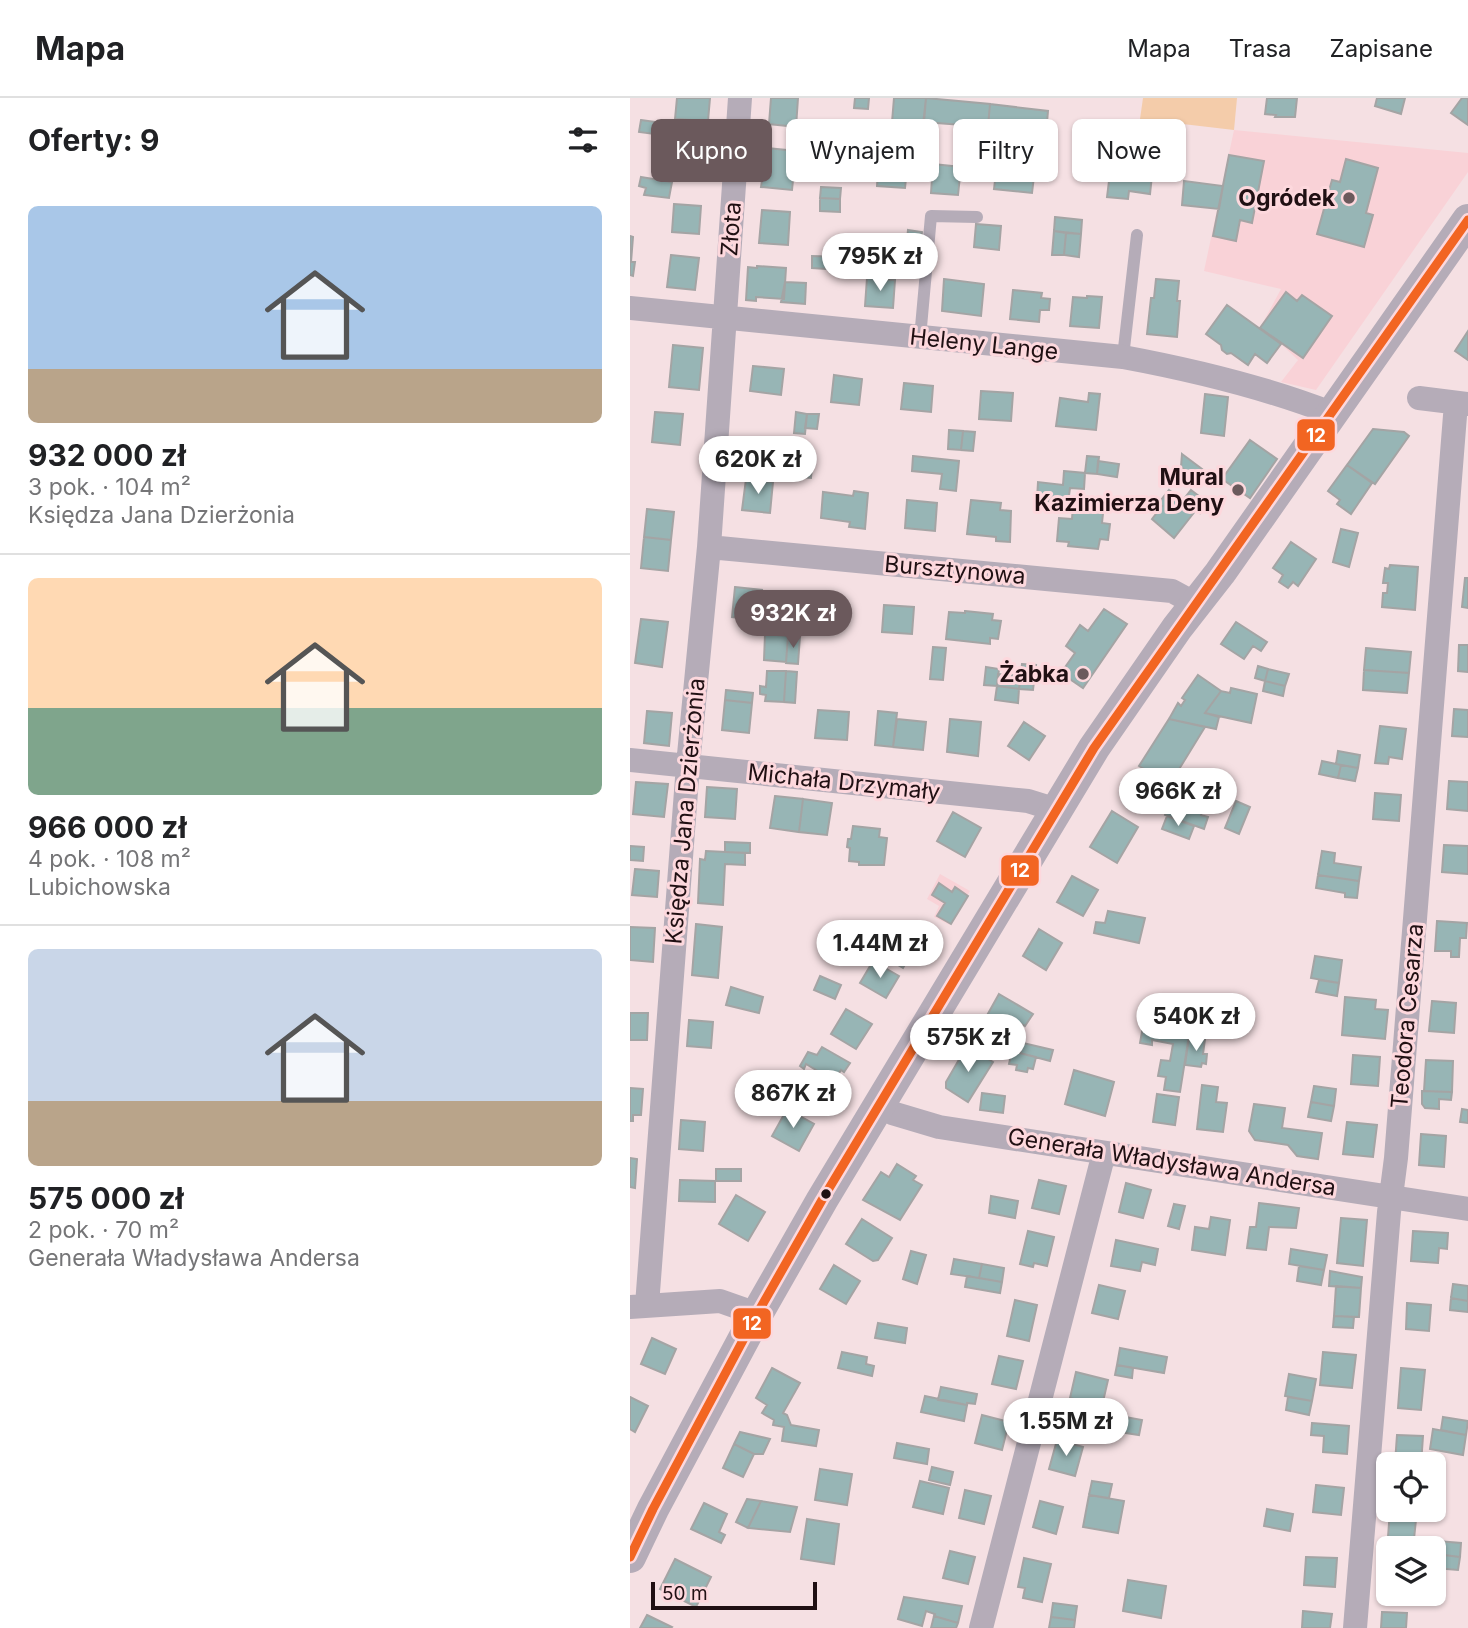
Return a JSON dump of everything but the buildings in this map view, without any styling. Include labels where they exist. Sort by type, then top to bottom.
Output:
[{"type":"street","name":"Złota","points":[[725,318],[740,98]]},
{"type":"street","points":[[630,1557],[757,1314],[1094,748],[1468,220]]},
{"type":"street","name":"Heleny Lange","points":[[630,308],[1157,363],[1288,396],[1331,413]]},
{"type":"street","name":"Księdza Jana Dzierżonia","points":[[639,1306],[709,547],[725,318]]},
{"type":"street","points":[[1419,398],[1462,404]]},
{"type":"street","name":"Teodora Cesarza","points":[[1355,1628],[1462,404]]},
{"type":"street","name":"Bursztynowa","points":[[709,547],[1172,591],[1196,604]]},
{"type":"street","name":"Michała Drzymały","points":[[630,760],[1028,801],[1057,810]]},
{"type":"street","name":"Generała Władysława Andersa","points":[[880,1104],[892,1112],[939,1127],[1468,1209]]},
{"type":"street","points":[[981,1628],[1104,1153]]},
{"type":"street","points":[[639,1306],[720,1301],[757,1314]]},
{"type":"lane","points":[[920,338],[931,216],[976,217]]},
{"type":"lane","points":[[1123,358],[1137,235]]},
{"type":"shaded area","points":[[1143,98],[1237,98],[1234,130],[1186,124],[1186,119],[1140,119]]},
{"type":"shaded area","points":[[1234,130],[1468,153],[1468,172],[1316,390],[1281,382],[1298,360],[1260,328],[1281,289],[1204,271]]},
{"type":"shaded area","points":[[940,874],[970,891],[950,925],[934,917],[939,906],[927,899]]},
{"type":"transit line","name":"12","points":[[630,1557],[757,1314],[822,1200],[1094,748],[1468,220]]},
{"type":"place","name":"Ogródek","points":[[1349,198]]},
{"type":"place","name":"Mural Kazimierza Deny","points":[[1238,490]]},
{"type":"place","name":"Żabka","points":[[1083,674]]}]
